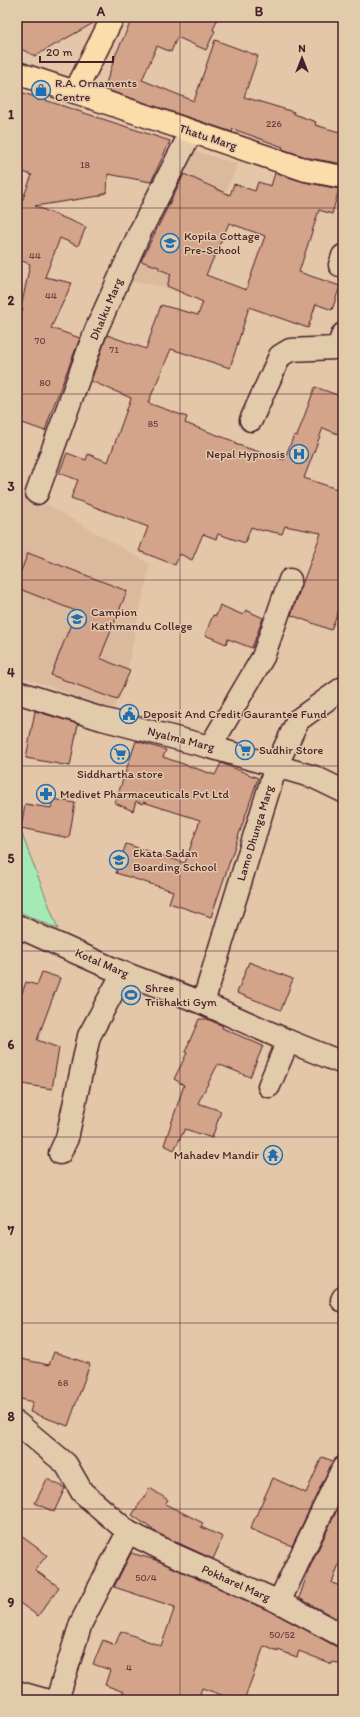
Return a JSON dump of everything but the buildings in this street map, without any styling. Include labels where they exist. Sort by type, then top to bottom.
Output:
[{"type":"main road","points":[[75,92],[112,17]]},
{"type":"main road","name":"Thatu Marg","points":[[17,73],[306,170],[343,177]]},
{"type":"street","name":"Dhalku Marg","points":[[37,493],[96,330],[140,232],[191,132]]},
{"type":"street","points":[[251,420],[280,356],[290,350],[335,348],[339,344],[343,334]]},
{"type":"street","points":[[210,747],[263,657],[290,580]]},
{"type":"street","name":"Lamo Dhunga Marg","points":[[203,1003],[276,766],[298,720],[343,688]]},
{"type":"street","name":"Nyalma Marg","points":[[17,692],[102,719],[210,747],[314,777],[343,791]]},
{"type":"street","name":"Kotal Marg","points":[[17,926],[123,973],[203,1003],[288,1041],[343,1063]]},
{"type":"street","points":[[60,1153],[67,1138],[89,1036],[123,973]]},
{"type":"street","points":[[269,1086],[288,1041]]},
{"type":"street","name":"Pokharel Marg","points":[[17,1423],[66,1464],[82,1492],[128,1532],[172,1554],[279,1602],[343,1636]]},
{"type":"street","points":[[279,1602],[343,1468]]},
{"type":"street","points":[[57,1700],[81,1623],[128,1532]]},
{"type":"street","points":[[17,1692],[45,1700]]},
{"type":"shaded area","name":"Kopila Cottage Pre-School","points":[[197,152],[238,164],[189,270],[182,292],[159,286],[121,280],[181,155]]},
{"type":"shaded area","name":"Campion Kathmandu College","points":[[17,494],[39,500],[150,564],[126,675],[114,710],[17,675]]},
{"type":"green space","points":[[17,820],[18,824],[58,929],[17,911]]},
{"type":"place","name":"R.A. Ornaments Centre","points":[[41,90]]},
{"type":"place","name":"Kopila Cottage Pre-School","points":[[170,243]]},
{"type":"place","name":"Nepal Hypnosis","points":[[299,454]]},
{"type":"place","name":"Campion Kathmandu College","points":[[77,619]]},
{"type":"place","name":"Deposit And Credit Gaurantee Fund","points":[[129,714]]},
{"type":"place","name":"Sudhir Store","points":[[245,750]]},
{"type":"place","name":"Siddhartha store","points":[[120,754]]},
{"type":"place","name":"Medivet Pharmaceuticals Pvt Ltd","points":[[46,794]]},
{"type":"place","name":"Ekata Sadan Boarding School","points":[[119,860]]},
{"type":"place","name":"Shree Trishakti Gym","points":[[131,995]]},
{"type":"place","name":"Mahadev Mandir","points":[[273,1155]]}]
